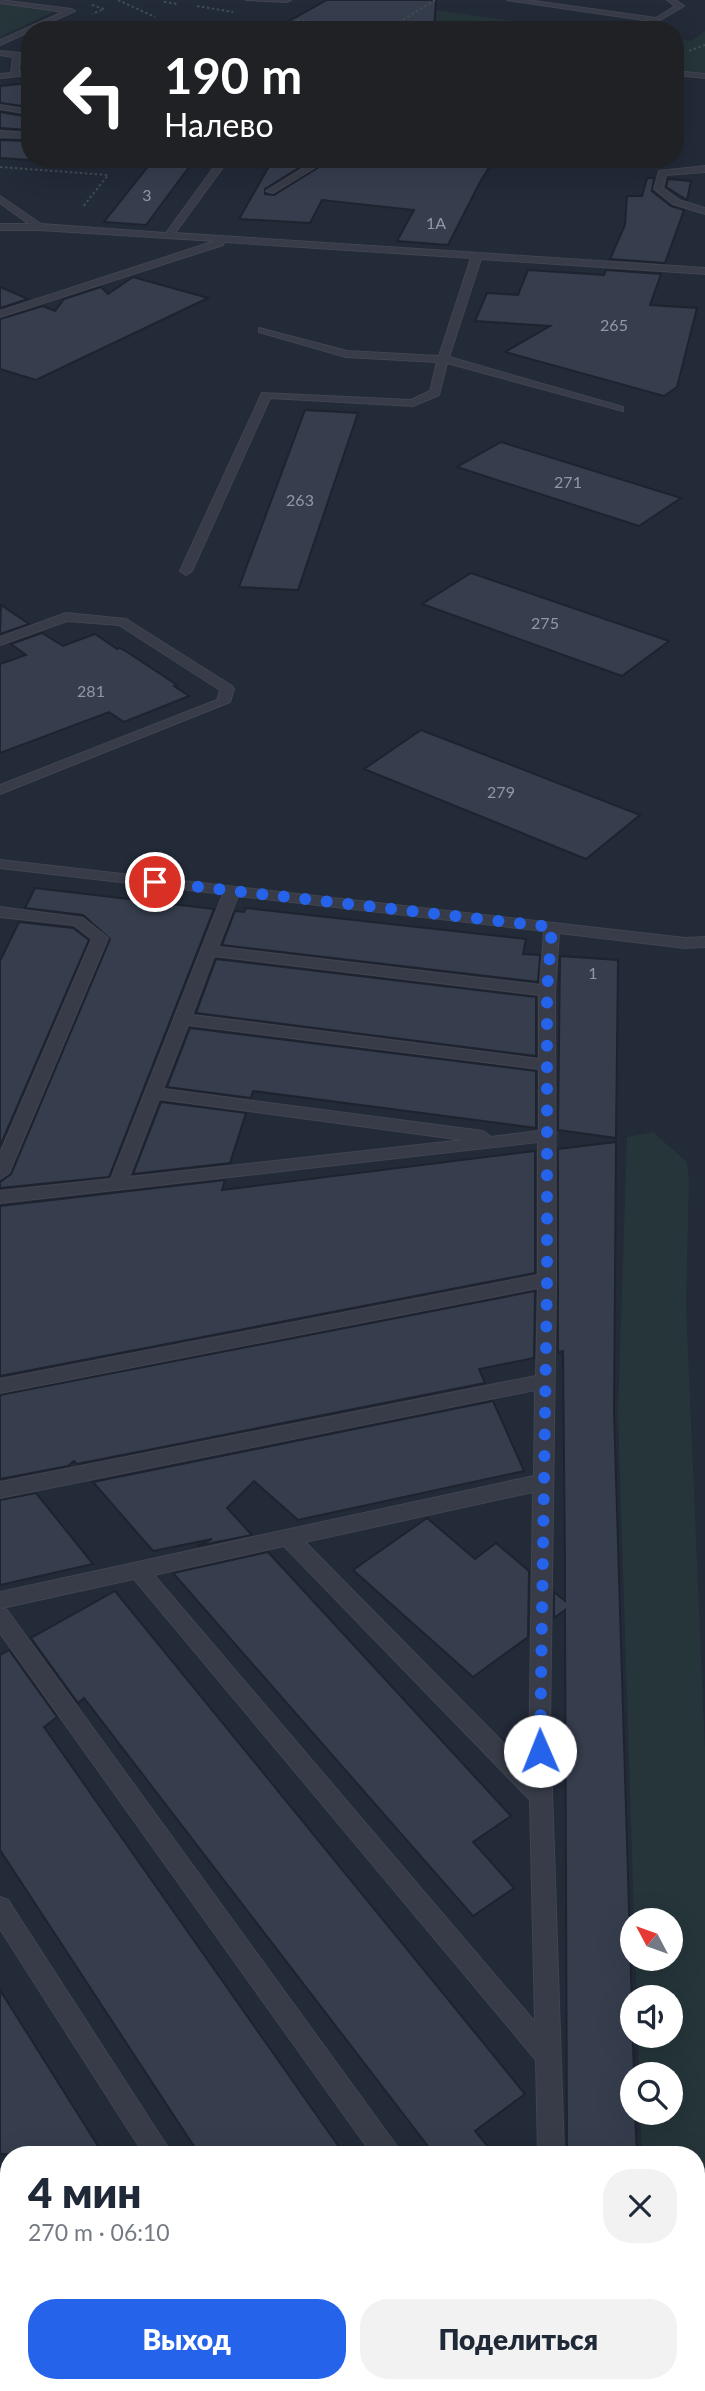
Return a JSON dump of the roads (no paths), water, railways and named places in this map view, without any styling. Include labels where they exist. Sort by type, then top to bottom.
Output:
[{"type":"lane","points":[[250,0],[287,0]]},
{"type":"lane","points":[[512,0],[657,20],[680,6],[670,0]]},
{"type":"lane","points":[[0,1],[71,12],[50,21]]},
{"type":"lane","points":[[0,43],[21,34]]},
{"type":"lane","points":[[0,52],[17,55],[15,74]]},
{"type":"lane","points":[[0,76],[21,74]]},
{"type":"lane","points":[[684,74],[705,76]]},
{"type":"lane","points":[[0,107],[21,110]]},
{"type":"lane","points":[[0,134],[21,135]]},
{"type":"lane","points":[[169,235],[218,168]]},
{"type":"lane","points":[[270,191],[310,168]]},
{"type":"lane","points":[[705,169],[662,173],[658,189],[676,202],[705,211]]},
{"type":"lane","points":[[0,199],[38,227]]},
{"type":"lane","points":[[0,227],[169,235],[705,271]]},
{"type":"lane","points":[[0,314],[230,239]]},
{"type":"lane","points":[[186,571],[266,395],[413,403],[435,393],[443,359],[477,256]]},
{"type":"lane","points":[[263,330],[346,354],[443,359],[619,409]]},
{"type":"lane","points":[[0,641],[66,617],[122,622],[228,689],[223,702],[0,790]]},
{"type":"lane","points":[[0,864],[685,943],[705,942]]},
{"type":"lane","points":[[118,1184],[232,891]]},
{"type":"lane","points":[[0,912],[78,921],[100,938],[0,1173]]},
{"type":"lane","points":[[551,2146],[539,1728],[547,1280],[547,991],[552,927]]},
{"type":"lane","points":[[209,950],[547,991]]},
{"type":"lane","points":[[182,1019],[547,1065]]},
{"type":"lane","points":[[154,1093],[511,1140]]},
{"type":"lane","points":[[0,1197],[547,1136]]},
{"type":"lane","points":[[0,1386],[547,1280]]},
{"type":"lane","points":[[0,1490],[545,1381]]},
{"type":"lane","points":[[0,1600],[543,1482]]},
{"type":"lane","points":[[288,1537],[541,1796]]},
{"type":"lane","points":[[138,1570],[548,2056]]},
{"type":"lane","points":[[0,1616],[381,2146]]},
{"type":"lane","points":[[0,1908],[154,2146]]}]
